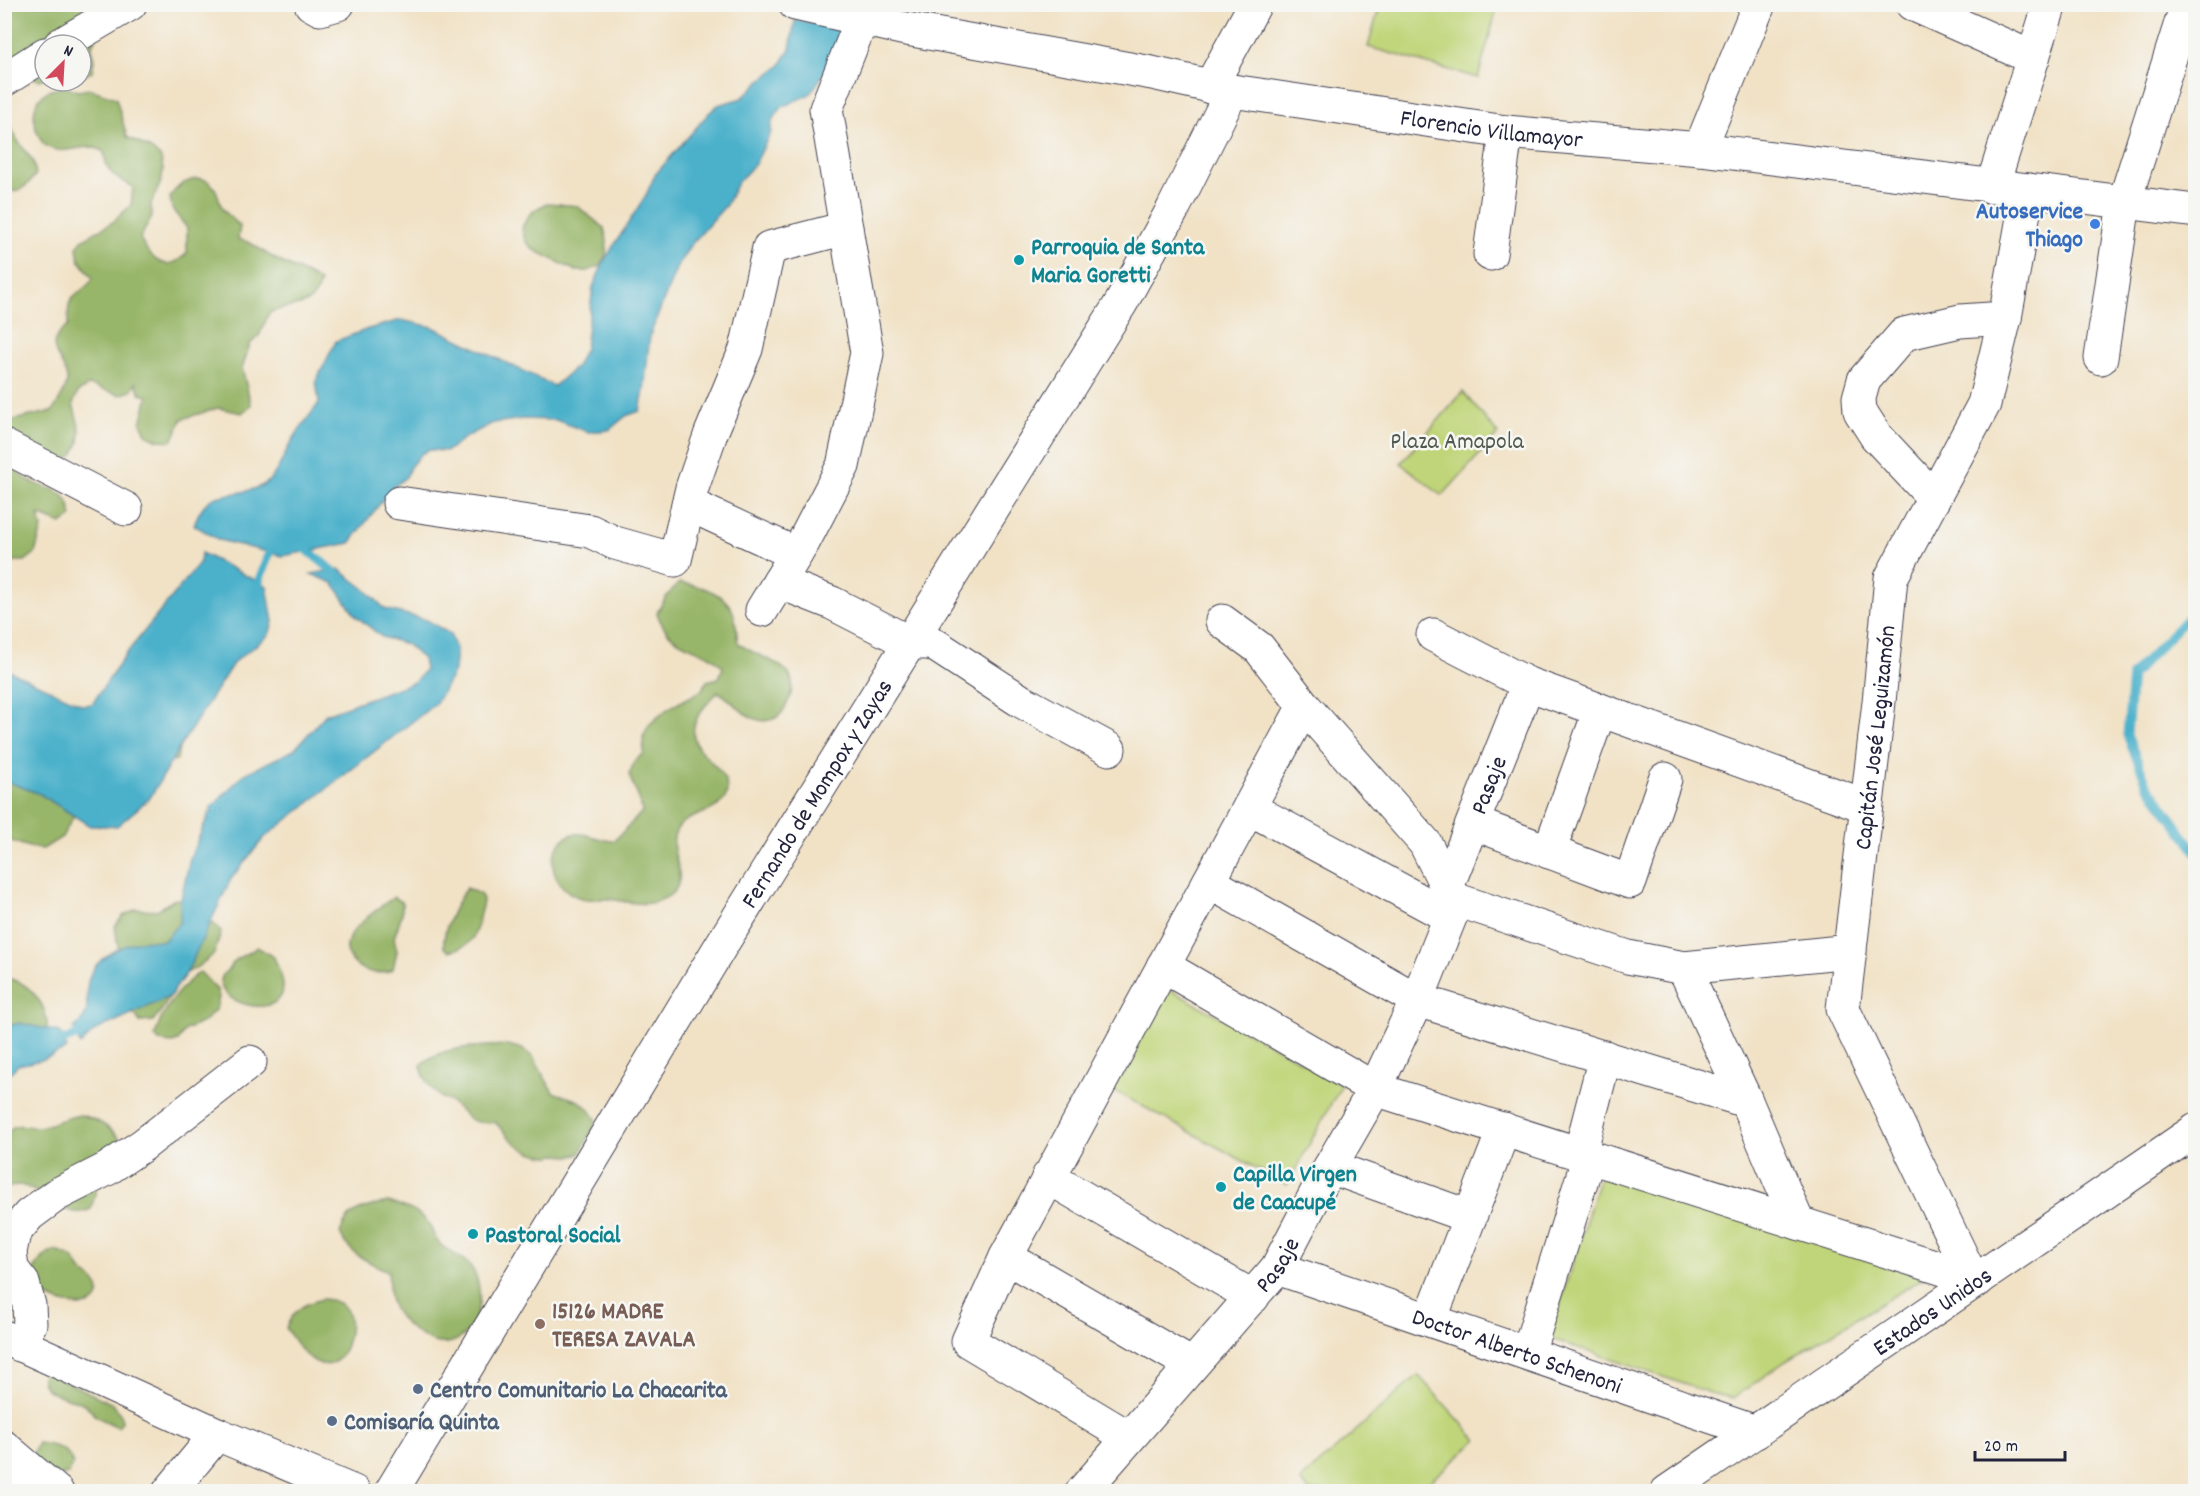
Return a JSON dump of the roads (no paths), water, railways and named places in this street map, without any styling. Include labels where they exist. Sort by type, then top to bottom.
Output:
[{"type":"street","points":[[80,33],[130,4]]},
{"type":"street","name":"Fernando de Mompox y Zayas","points":[[391,1491],[722,944],[1121,303],[1173,209],[1255,4]]},
{"type":"street","points":[[1700,148],[1759,4]]},
{"type":"street","points":[[1912,4],[2033,58]]},
{"type":"street","points":[[1992,187],[2050,4]]},
{"type":"street","points":[[2101,358],[2124,203],[2187,4]]},
{"type":"street","name":"Florencio Villamayor","points":[[800,5],[868,16],[1221,89],[1506,132],[1700,148],[1904,173],[1992,187],[2196,211]]},
{"type":"street","points":[[762,610],[788,568],[843,466],[867,353],[826,109],[868,16]]},
{"type":"street","points":[[4,80],[33,62]]},
{"type":"street","points":[[1490,254],[1506,132]]},
{"type":"street","name":"Capitán José Leguizamón","points":[[1975,1279],[1843,1009],[1891,578],[1984,404],[2005,318],[2028,190]]},
{"type":"street","points":[[399,503],[590,531],[615,543],[675,560],[688,504],[711,433],[746,349],[769,248],[846,228]]},
{"type":"street","points":[[1934,498],[1876,436],[1860,411],[1859,398],[1864,380],[1904,334],[1960,321],[2005,318]]},
{"type":"street","points":[[4,446],[126,509]]},
{"type":"street","points":[[688,504],[788,568],[832,603],[910,643],[932,643],[1022,701],[1109,748]]},
{"type":"street","points":[[1222,621],[1259,648],[1304,706],[1425,843],[1451,901]]},
{"type":"street","points":[[1433,635],[1528,684],[1866,806]]},
{"type":"street","name":"Pasaje","points":[[1082,1491],[1277,1268],[1330,1167],[1375,1089],[1417,1000],[1451,901],[1473,823],[1528,684]]},
{"type":"street","points":[[1128,1437],[968,1341],[1006,1257],[1048,1177],[1304,706]]},
{"type":"street","points":[[1549,852],[1600,710]]},
{"type":"street","points":[[1473,823],[1630,882],[1665,779]]},
{"type":"street","points":[[1249,808],[1451,901],[1628,957],[1684,969],[1850,951]]},
{"type":"street","points":[[1209,882],[1417,1000],[1746,1101]]},
{"type":"street","points":[[1163,966],[1375,1089],[1975,1279]]},
{"type":"street","points":[[1684,969],[1746,1101],[1798,1223]]},
{"type":"street","points":[[1528,1353],[1584,1155],[1605,1057]]},
{"type":"street","points":[[250,1062],[143,1145],[107,1169],[56,1195],[29,1215],[14,1233],[10,1252],[12,1269],[23,1283],[29,1305],[30,1324],[12,1341],[217,1434],[354,1491]]},
{"type":"street","points":[[1430,1320],[1504,1130]]},
{"type":"street","name":"Estados Unidos","points":[[1667,1491],[2196,1130]]},
{"type":"street","points":[[1330,1167],[1470,1217]]},
{"type":"street","points":[[1048,1177],[1253,1297]]},
{"type":"street","points":[[1006,1257],[1192,1365]]},
{"type":"street","name":"Doctor Alberto Schenoni","points":[[1277,1268],[1756,1432]]},
{"type":"street","points":[[169,1491],[217,1434]]},
{"type":"street","points":[[4,1447],[57,1491]]},
{"type":"street","points":[[4,1470],[31,1491]]},
{"type":"water","points":[[795,20],[854,30],[810,94],[782,107],[772,121],[771,132],[755,164],[737,183],[726,205],[689,247],[676,269],[650,335],[640,411],[626,416],[609,430],[588,432],[556,420],[523,419],[493,423],[466,437],[447,451],[428,450],[421,454],[410,467],[406,477],[391,489],[350,543],[283,556],[219,540],[194,525],[199,512],[213,499],[250,490],[267,483],[271,478],[295,436],[319,403],[316,381],[336,341],[401,320],[433,327],[554,386],[576,367],[585,348],[593,287],[604,261],[646,195],[655,175],[718,105],[742,98],[780,66],[790,49]]},
{"type":"water","points":[[201,553],[267,586],[273,622],[269,635],[234,662],[150,798],[117,826],[90,826],[40,794],[5,781],[5,669],[83,705],[92,704],[126,654],[200,562]]},
{"type":"water","points":[[339,569],[365,589],[385,609],[427,620],[450,634],[456,649],[454,671],[436,703],[264,838],[231,879],[187,972],[169,997],[96,1030],[80,1045],[74,1028],[86,1012],[88,982],[95,967],[108,955],[124,946],[140,941],[164,941],[180,922],[180,903],[190,858],[212,807],[244,774],[294,750],[326,714],[414,682],[425,670],[423,659],[406,644],[382,637],[356,616],[333,583],[311,574]]},
{"type":"water","points":[[19,1023],[60,1032],[67,1049],[42,1060],[18,1065],[5,1078],[5,1027]]},
{"type":"waterway","points":[[255,592],[273,543]]},
{"type":"waterway","points":[[300,544],[340,577]]},
{"type":"waterway","points":[[2196,609],[2132,675],[2127,735],[2147,784],[2196,852]]},
{"type":"waterway","points":[[55,1044],[80,1034],[84,1028]]},
{"type":"place","name":"Autoservice Thiago","points":[[2095,224]]},
{"type":"place","name":"Parroquia de Santa Maria Goretti","points":[[1019,260]]},
{"type":"place","name":"Capilla Virgen de Caacupé","points":[[1221,1187]]},
{"type":"place","name":"Pastoral Social","points":[[473,1234]]},
{"type":"place","name":"15126 MADRE TERESA ZAVALA","points":[[540,1324]]},
{"type":"place","name":"Centro Comunitario La Chacarita","points":[[418,1389]]},
{"type":"place","name":"Comisaría Quinta","points":[[332,1421]]},
{"type":"park label","name":"Plaza Amapola","points":[[1457,440]]}]
